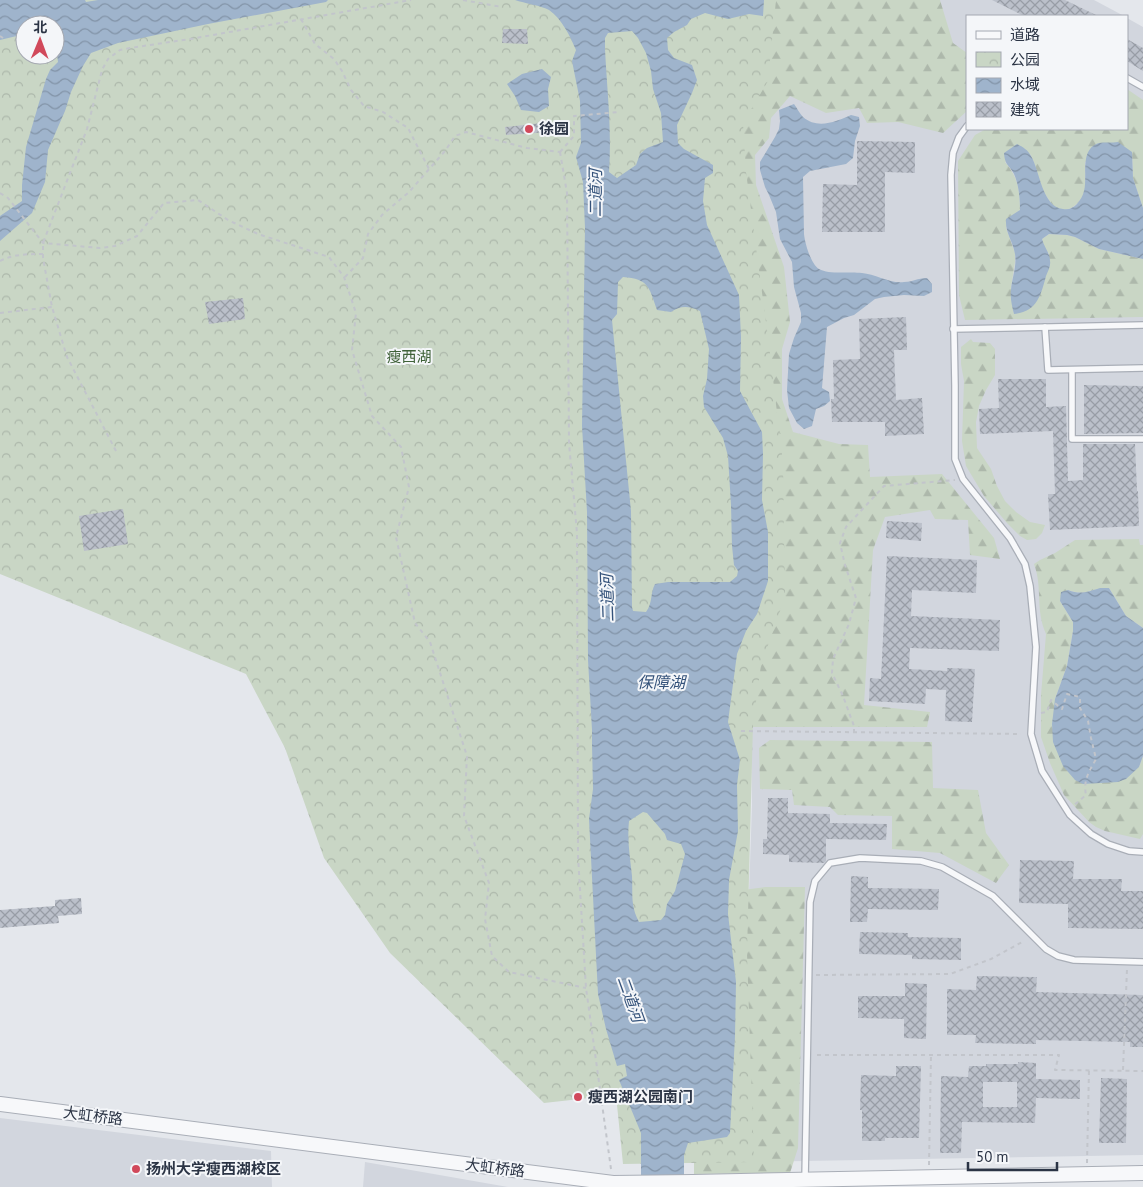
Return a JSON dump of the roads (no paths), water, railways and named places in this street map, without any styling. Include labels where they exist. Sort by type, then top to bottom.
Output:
[{"type":"street","name":"大虹桥路","points":[[0,1104],[613,1185],[630,1182],[1143,1173]]},
{"type":"lane","points":[[1128,79],[1143,87]]},
{"type":"lane","points":[[966,127],[959,137],[951,175],[955,458],[963,479],[1010,538],[1025,564],[1030,586],[1036,647],[1031,734],[1042,771],[1070,815],[1091,834],[1108,844],[1129,852],[1143,852]]},
{"type":"lane","points":[[953,329],[1143,325]]},
{"type":"lane","points":[[1046,327],[1048,370],[1143,368]]},
{"type":"lane","points":[[1072,370],[1072,439],[1143,439]]},
{"type":"lane","points":[[805,1180],[810,902],[815,881],[830,863],[860,858],[921,861],[942,867],[993,896],[1046,949],[1058,956],[1074,960],[1143,962]]},
{"type":"water","points":[[0,0],[85,0],[86,2],[98,0],[328,0],[326,2],[118,43],[91,53],[71,92],[48,150],[45,182],[32,213],[0,241],[0,216],[22,201],[26,147],[46,79],[50,70],[55,65],[65,65],[65,15],[15,15],[15,36],[0,40]]},
{"type":"water","name":"保障湖","points":[[515,0],[764,0],[763,16],[749,14],[728,19],[705,13],[691,19],[687,25],[667,38],[668,50],[674,58],[692,65],[697,80],[677,125],[678,143],[684,149],[713,165],[713,173],[705,178],[703,201],[707,225],[739,295],[741,337],[740,391],[762,432],[762,500],[768,532],[768,581],[757,614],[746,631],[737,654],[728,722],[740,760],[737,785],[738,831],[729,880],[728,914],[736,982],[730,1133],[727,1137],[688,1143],[684,1155],[684,1187],[641,1187],[641,1133],[619,1080],[627,1076],[625,1064],[617,1066],[598,994],[589,819],[593,789],[592,730],[588,660],[587,512],[582,426],[585,228],[583,182],[576,157],[581,143],[580,101],[572,61],[576,50],[565,28],[554,14],[538,6]],"holes":[[[632,31],[646,53],[653,89],[661,113],[663,142],[647,148],[640,154],[636,165],[617,178],[609,172],[610,126],[605,38],[608,33]],[[623,277],[643,282],[650,290],[657,310],[671,312],[685,307],[700,311],[709,349],[707,379],[703,396],[704,407],[723,438],[728,456],[732,546],[734,565],[738,571],[737,576],[730,582],[668,582],[655,584],[650,605],[646,612],[633,611],[632,607],[631,511],[612,320],[617,314],[618,282]],[[643,812],[647,813],[665,834],[667,840],[681,844],[685,854],[675,891],[667,904],[665,915],[661,920],[639,922],[634,910],[629,821]]]},
{"type":"water","points":[[542,69],[551,77],[548,89],[549,106],[539,112],[521,110],[507,84],[522,74]]},
{"type":"water","points":[[794,104],[803,117],[815,123],[827,123],[851,115],[859,117],[860,126],[855,141],[853,158],[846,164],[810,171],[803,177],[804,234],[813,263],[819,269],[829,272],[862,273],[899,282],[927,278],[932,284],[932,292],[924,296],[904,295],[875,299],[854,315],[827,327],[822,388],[829,392],[830,401],[816,409],[812,426],[804,429],[797,423],[789,408],[787,390],[789,354],[801,322],[801,313],[794,287],[792,262],[780,239],[776,212],[760,170],[760,162],[779,129],[779,110]]},
{"type":"water","points":[[1118,142],[1132,152],[1133,178],[1143,208],[1143,259],[1099,249],[1075,237],[1049,234],[1042,239],[1049,255],[1050,263],[1040,296],[1028,310],[1014,314],[1011,293],[1015,258],[1006,219],[1020,210],[1020,201],[1016,178],[1006,163],[1004,153],[1017,144],[1027,150],[1050,202],[1056,207],[1067,209],[1075,205],[1083,195],[1089,151],[1099,143]]},
{"type":"water","points":[[1109,588],[1126,616],[1143,628],[1143,756],[1139,767],[1126,779],[1118,782],[1083,784],[1075,780],[1063,766],[1053,742],[1052,724],[1055,699],[1067,666],[1073,631],[1073,622],[1060,601],[1061,592],[1068,590],[1084,592]]},
{"type":"place","name":"徐园","points":[[529,129]]},
{"type":"place","name":"瘦西湖公园南门","points":[[578,1097]]},
{"type":"place","name":"扬州大学瘦西湖校区","points":[[136,1169]]},
{"type":"water label","name":"二道河","points":[[595,193]]},
{"type":"water label","name":"二道河","points":[[607,598]]},
{"type":"water label","name":"二道河","points":[[631,999]]},
{"type":"park label","name":"瘦西湖","points":[[409,357]]}]
